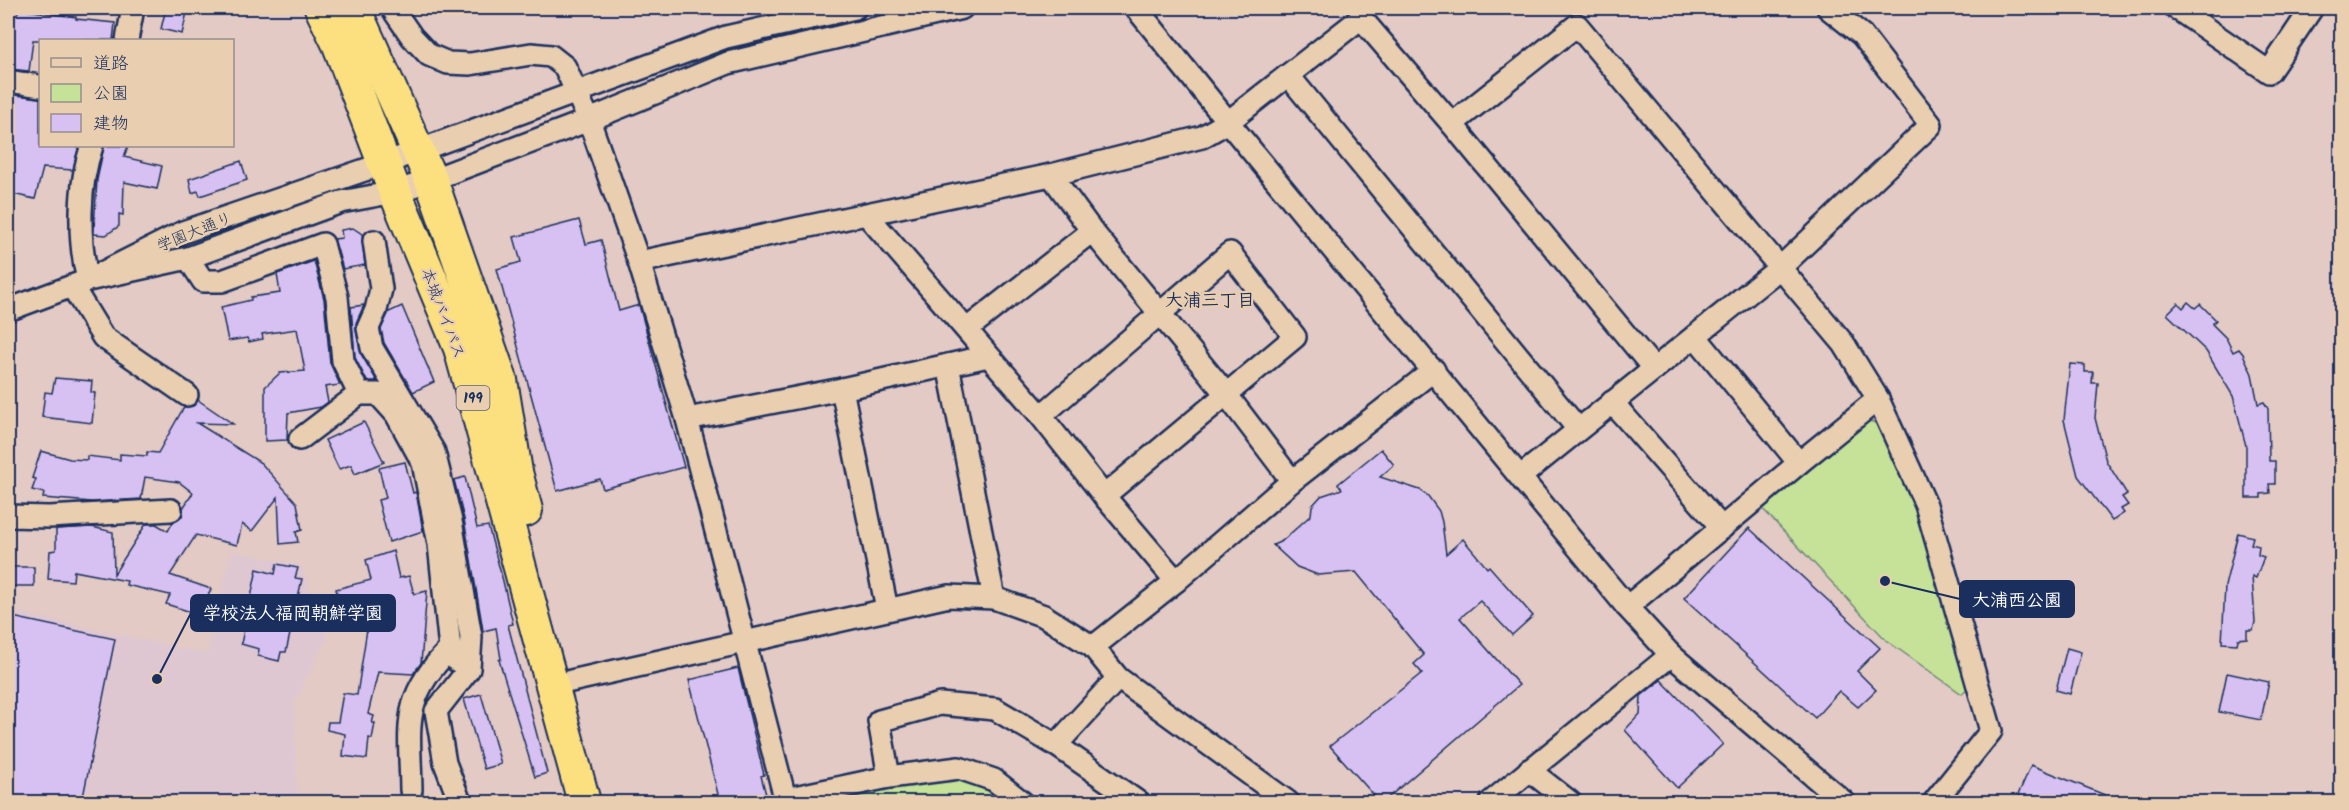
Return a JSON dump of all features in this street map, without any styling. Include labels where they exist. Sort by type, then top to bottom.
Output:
[{"type":"highway","name":"本城バイパス","points":[[321,8],[339,45],[459,348],[584,802]]},
{"type":"highway","name":"本城バイパス","points":[[354,8],[431,180],[501,380],[516,472],[571,681],[607,802]]},
{"type":"street","points":[[127,39],[130,8]]},
{"type":"street","points":[[392,8],[412,37],[429,55],[448,63],[470,64],[531,54],[551,56],[565,67],[589,120],[639,262],[687,419],[786,801],[889,777],[959,768],[994,780],[1022,802]]},
{"type":"street","points":[[80,283],[188,258],[340,202],[390,177],[417,150],[726,37],[855,8]]},
{"type":"street","points":[[390,177],[431,180],[589,120],[728,63],[962,8]]},
{"type":"street","points":[[1136,8],[1628,607],[1671,655],[1844,802]]},
{"type":"street","points":[[1521,476],[1781,267],[1931,125],[1862,35],[1828,8]]},
{"type":"street","points":[[2182,9],[2269,72],[2312,8]]},
{"type":"street","points":[[639,262],[1051,175],[1202,137],[1228,122],[1361,18],[1452,124],[1654,369]]},
{"type":"street","points":[[1452,124],[1577,25],[1844,344],[1878,399],[1926,505],[1991,731],[1934,802]]},
{"type":"street","points":[[1288,75],[1578,429]]},
{"type":"street","points":[[8,81],[39,86]]},
{"type":"street","points":[[92,147],[80,216],[83,261],[80,283],[103,337],[187,396]]},
{"type":"street","points":[[1051,175],[1092,231],[1226,394],[1292,481]]},
{"type":"street","name":"学園大通り","points":[[8,310],[80,283],[183,232],[390,177]]},
{"type":"street","points":[[867,215],[1041,416],[1104,496],[1176,581]]},
{"type":"street","points":[[967,329],[1092,231]]},
{"type":"street","points":[[374,241],[381,289],[376,310],[368,328],[372,348],[434,452],[451,521],[471,637],[469,669],[436,711],[445,763],[460,802]]},
{"type":"street","points":[[188,258],[204,281],[222,281],[323,244],[337,297],[344,361],[359,394]]},
{"type":"street","points":[[1041,416],[1230,253],[1295,337],[1104,496]]},
{"type":"street","points":[[1695,336],[1799,463]]},
{"type":"street","points":[[687,419],[842,389],[988,356]]},
{"type":"street","points":[[948,365],[994,598]]},
{"type":"street","points":[[1093,647],[1176,581],[1292,481],[1434,370]]},
{"type":"street","points":[[842,389],[887,609]]},
{"type":"street","points":[[300,439],[359,394],[378,394],[396,414],[423,463],[438,544],[450,649],[455,655],[463,676]]},
{"type":"street","points":[[1628,607],[1878,399]]},
{"type":"street","points":[[1612,402],[1722,528]]},
{"type":"street","points":[[8,516],[49,517],[171,510]]},
{"type":"street","points":[[571,681],[949,596],[994,598],[1044,616],[1093,647],[1118,678],[1288,802]]},
{"type":"street","points":[[411,790],[410,714],[415,694],[439,660],[450,649]]},
{"type":"street","points":[[1491,802],[1671,655]]},
{"type":"street","points":[[1056,745],[1118,678]]},
{"type":"street","points":[[889,777],[879,721],[940,704],[995,709],[1056,745],[1138,802]]},
{"type":"street","points":[[1529,770],[1570,802]]},
{"type":"shaded area","points":[[231,551],[301,565],[327,638],[294,704],[297,784],[302,802],[8,802],[8,610],[207,654]]},
{"type":"green space","points":[[1865,419],[1880,425],[1923,521],[1970,687],[1962,694],[1887,641],[1762,508]]},
{"type":"green space","points":[[959,776],[987,788],[1007,802],[811,802],[922,778]]},
{"type":"building","points":[[166,8],[188,8],[182,34],[161,29]]},
{"type":"building","points":[[18,9],[115,23],[113,39],[33,40],[29,71],[8,69],[8,43],[11,43],[13,12],[18,12]]},
{"type":"building","points":[[8,94],[39,98],[39,147],[79,147],[73,170],[43,168],[35,199],[8,193],[8,178],[12,178],[15,141],[8,141]]},
{"type":"building","points":[[104,147],[128,147],[124,157],[162,166],[157,189],[124,182],[123,215],[119,214],[119,226],[106,235],[94,234],[97,180]]},
{"type":"building","points":[[241,161],[247,180],[200,196],[198,191],[192,193],[189,179]]},
{"type":"building","points":[[579,220],[586,244],[601,240],[619,311],[639,305],[684,467],[603,489],[600,479],[557,491],[497,269],[521,262],[514,237]]},
{"type":"building","points":[[353,228],[362,234],[365,265],[343,269],[334,239],[342,238],[341,230]]},
{"type":"building","points":[[314,261],[324,299],[330,363],[340,385],[325,387],[328,402],[321,407],[288,413],[287,440],[265,441],[265,387],[280,373],[305,371],[297,329],[262,334],[263,339],[249,342],[247,338],[228,341],[221,307],[251,300],[251,297],[280,293],[277,274]]},
{"type":"building","points":[[2188,302],[2195,308],[2200,304],[2216,320],[2212,324],[2226,338],[2233,352],[2239,349],[2243,354],[2252,374],[2258,404],[2264,402],[2268,409],[2269,461],[2275,461],[2275,484],[2269,484],[2270,493],[2261,494],[2261,498],[2246,498],[2246,446],[2233,396],[2206,351],[2167,314],[2178,303],[2183,308]]},
{"type":"building","points":[[364,305],[356,323],[356,330],[361,354],[377,381],[367,381],[355,358],[351,307]]},
{"type":"building","points":[[402,306],[434,382],[413,392],[384,343],[381,329],[389,312]]},
{"type":"building","points":[[2070,364],[2085,365],[2085,372],[2093,372],[2092,383],[2098,383],[2095,418],[2106,461],[2127,494],[2122,497],[2128,505],[2121,509],[2124,513],[2112,521],[2078,476],[2064,420]]},
{"type":"building","points":[[55,378],[92,381],[91,392],[95,393],[92,423],[42,417],[45,392],[52,393]]},
{"type":"building","points":[[198,400],[233,424],[197,423],[261,463],[297,503],[302,530],[296,532],[298,542],[280,544],[278,497],[252,531],[242,524],[237,545],[196,535],[170,575],[211,589],[205,603],[197,602],[194,613],[166,604],[170,595],[126,585],[127,581],[74,571],[73,581],[48,579],[50,551],[56,550],[56,529],[92,527],[113,532],[114,574],[146,524],[156,524],[168,531],[173,522],[182,516],[183,508],[193,493],[179,482],[145,477],[141,499],[92,502],[43,498],[44,493],[32,490],[36,479],[32,478],[41,451],[70,459],[87,460],[87,456],[120,460],[120,454],[147,456],[147,452],[158,453],[184,407],[193,406]]},
{"type":"building","points":[[364,422],[384,462],[355,474],[351,465],[339,469],[325,440]]},
{"type":"building","points":[[1381,449],[1394,465],[1380,477],[1420,490],[1428,496],[1439,511],[1446,554],[1463,539],[1533,616],[1512,635],[1480,601],[1460,618],[1519,685],[1383,802],[1380,802],[1330,746],[1422,673],[1414,664],[1424,655],[1356,572],[1318,575],[1297,567],[1273,545],[1282,541],[1311,515],[1312,506],[1321,496],[1342,489],[1338,484]]},
{"type":"building","points":[[405,462],[413,493],[416,492],[423,531],[389,542],[378,500],[386,498],[379,468]]},
{"type":"building","points":[[465,477],[477,528],[488,526],[503,581],[513,624],[508,625],[547,773],[535,777],[499,660],[501,659],[496,628],[483,631],[464,519],[454,480]]},
{"type":"building","points":[[1749,528],[1880,648],[1857,671],[1876,690],[1858,707],[1839,691],[1815,718],[1684,598]]},
{"type":"building","points":[[2238,533],[2253,537],[2251,544],[2259,546],[2258,555],[2264,557],[2256,578],[2252,576],[2255,622],[2253,630],[2247,630],[2247,638],[2238,639],[2237,644],[2222,643],[2225,586]]},
{"type":"building","points":[[393,551],[399,578],[409,576],[414,594],[427,591],[421,663],[413,674],[378,672],[368,714],[374,716],[372,723],[375,723],[372,739],[369,738],[367,759],[343,756],[345,734],[327,730],[328,722],[338,722],[343,693],[357,695],[367,629],[362,628],[364,600],[340,606],[336,589],[371,580],[366,560]]},
{"type":"building","points":[[277,564],[298,568],[295,578],[302,579],[286,652],[281,652],[279,661],[258,656],[259,649],[241,644],[257,569],[275,574]]},
{"type":"building","points":[[8,567],[34,567],[34,586],[8,586]]},
{"type":"building","points":[[8,616],[115,639],[82,802],[8,802],[8,732],[12,706],[8,705]]},
{"type":"building","points":[[2067,648],[2081,652],[2070,694],[2056,690]]},
{"type":"building","points":[[738,668],[764,775],[761,776],[768,802],[720,802],[689,680]]},
{"type":"building","points":[[2227,673],[2269,682],[2261,720],[2219,712]]},
{"type":"building","points":[[1661,680],[1723,744],[1677,788],[1625,730],[1640,714],[1641,696]]},
{"type":"building","points":[[481,694],[501,764],[484,769],[464,699]]},
{"type":"building","points":[[2031,765],[2122,802],[2036,802],[2018,795]]},
{"type":"place","name":"大浦西公園","points":[[1885,581]]},
{"type":"place","name":"学校法人福岡朝鮮学園","points":[[157,679]]},
{"type":"district","name":"大浦三丁目","points":[[1210,300]]}]
